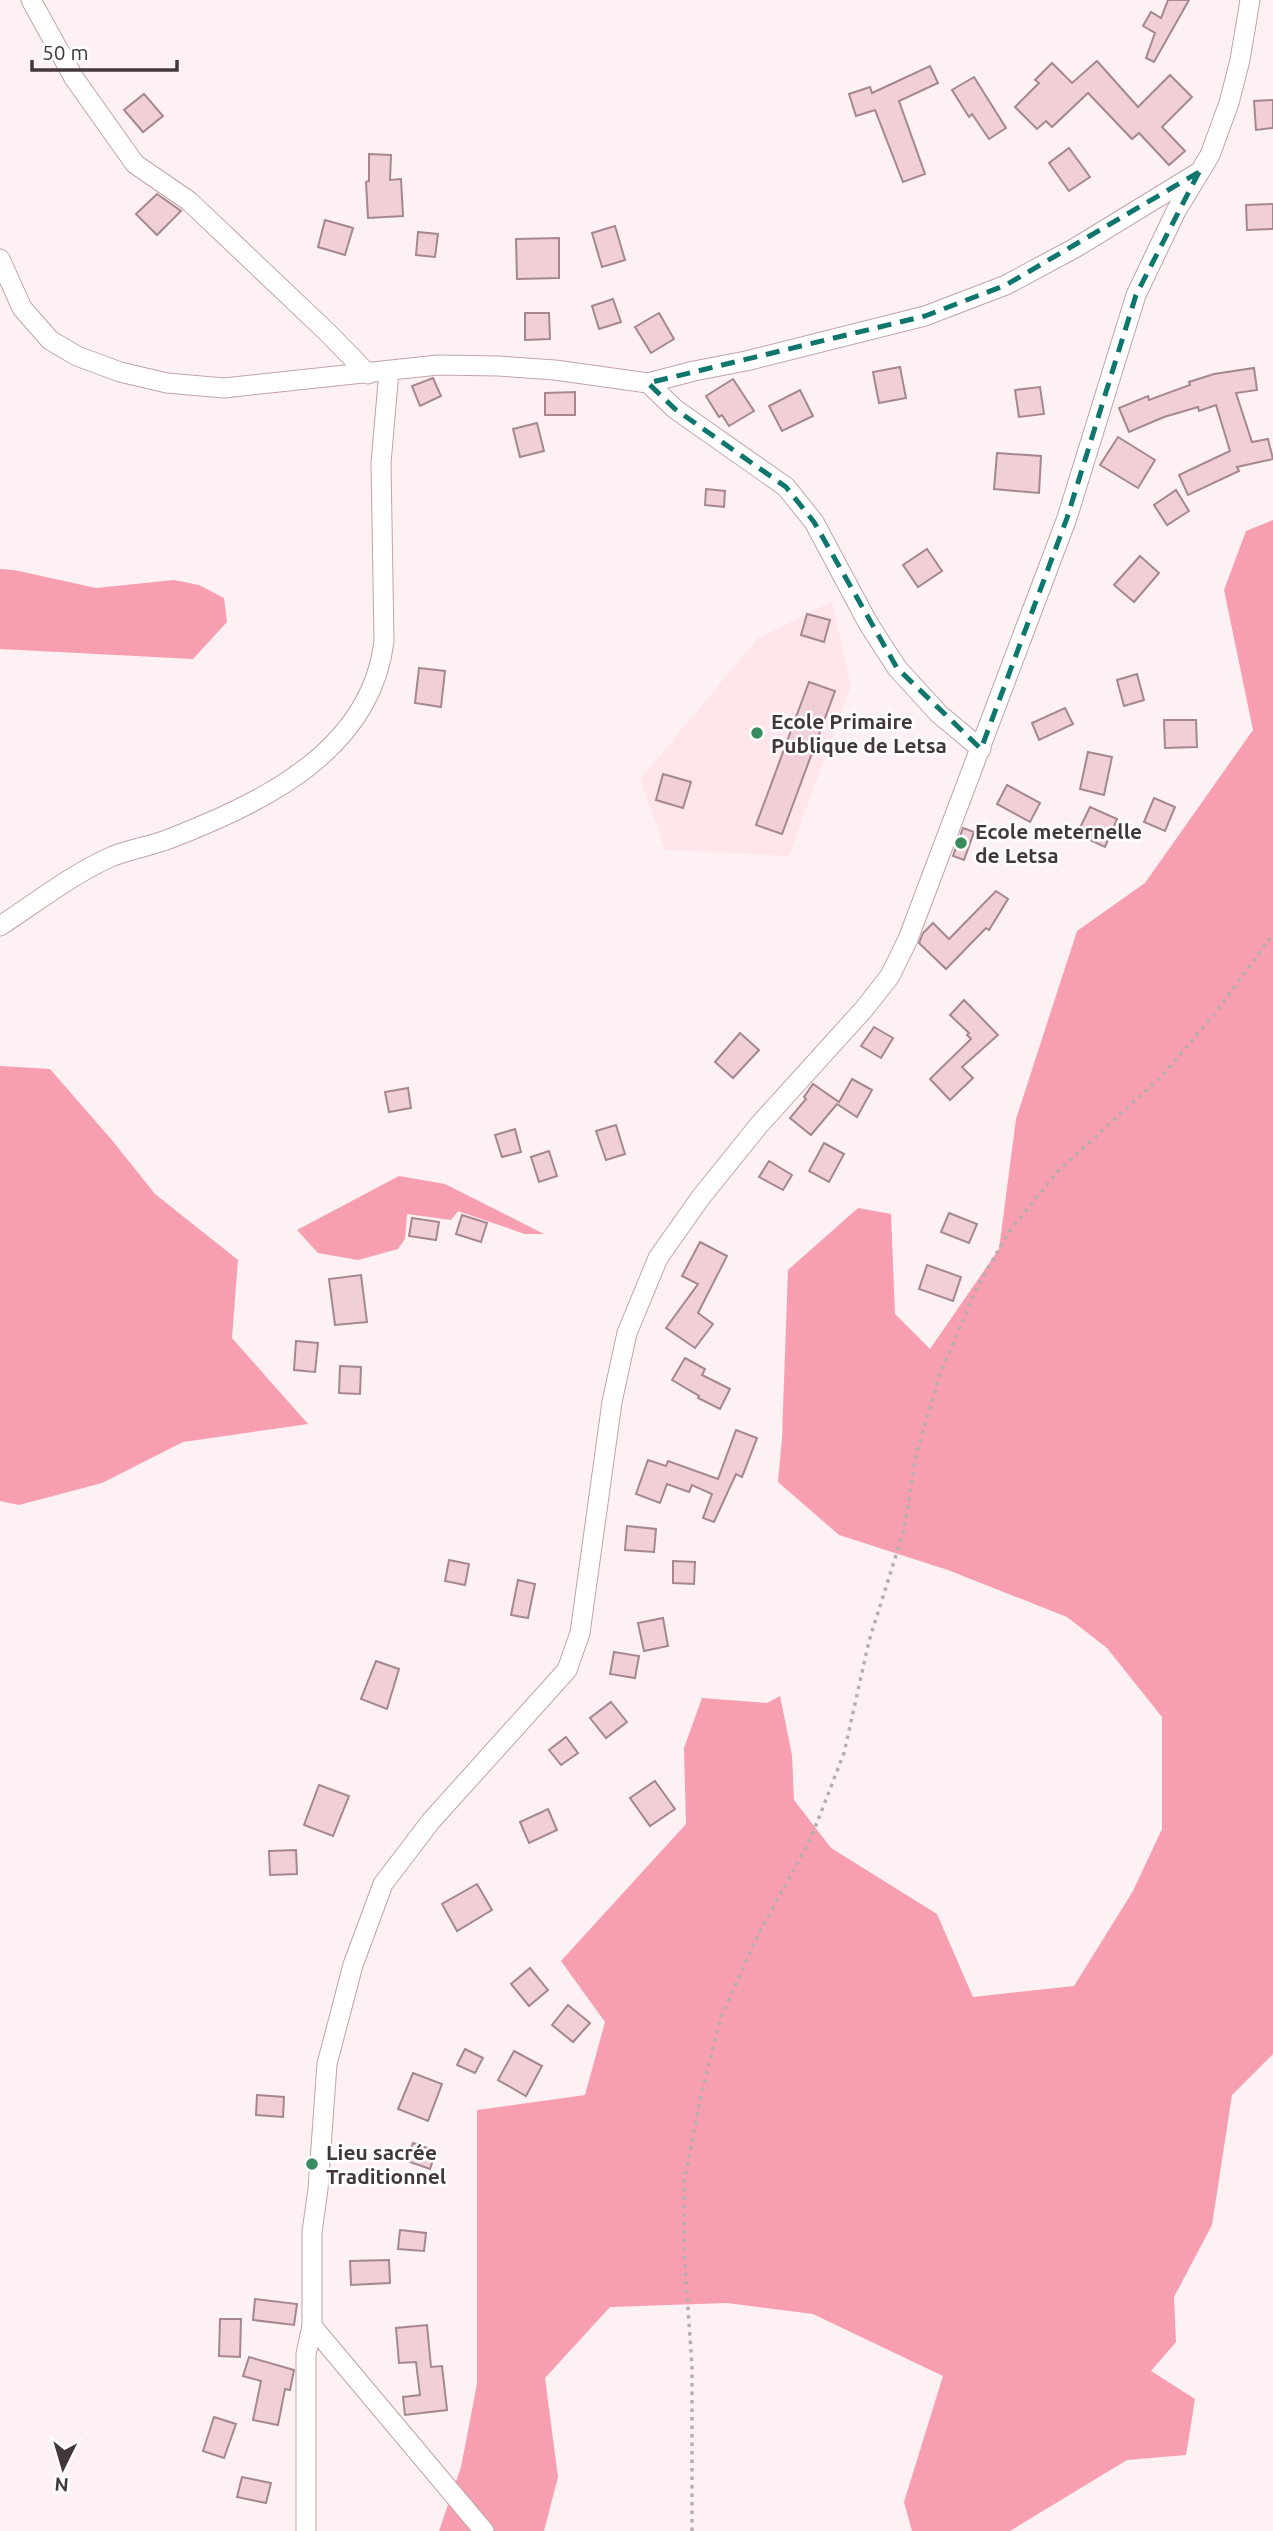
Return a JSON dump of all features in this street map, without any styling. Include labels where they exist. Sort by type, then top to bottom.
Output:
[{"type":"street","points":[[31,0],[74,78],[135,164],[189,201],[368,374]]},
{"type":"street","points":[[306,2531],[306,2354],[312,2326],[312,2232],[318,2189],[327,2064],[353,1965],[383,1884],[431,1821],[567,1670],[580,1633],[612,1402],[627,1333],[658,1258],[701,1197],[760,1125],[864,1009],[890,976],[908,939],[1067,518],[1136,295],[1176,211],[1210,155],[1229,103],[1240,60],[1250,0]]},
{"type":"street","points":[[0,259],[22,308],[50,340],[77,356],[120,372],[167,383],[224,388],[438,365],[498,366],[648,383],[746,362],[925,316],[1006,285],[1075,248],[1199,172]]},
{"type":"street","points":[[0,926],[83,870],[116,855],[168,839],[269,794],[305,772],[347,730],[373,690],[381,666],[384,641],[381,463],[389,371]]},
{"type":"street","points":[[648,383],[675,410],[786,487],[814,523],[868,622],[897,668],[939,714],[981,748]]},
{"type":"street","points":[[312,2326],[484,2531]]},
{"type":"path","points":[[692,2531],[692,2366],[684,2250],[684,2183],[701,2096],[721,2017],[758,1935],[811,1838],[844,1753],[869,1641],[904,1530],[916,1455],[942,1371],[977,1288],[1008,1233],[1058,1171],[1162,1076],[1216,1012],[1273,934]]},
{"type":"highlighted area","points":[[1199,172],[1136,295],[1067,518],[981,749],[897,668],[814,522],[786,487],[675,409],[648,383],[925,316],[1006,285]]},
{"type":"shaded area","points":[[1273,520],[1273,2054],[1232,2095],[1212,2225],[1174,2297],[1176,2342],[1151,2371],[1195,2399],[1186,2455],[1127,2460],[1010,2531],[912,2531],[904,2502],[943,2376],[813,2314],[727,2303],[610,2307],[545,2378],[558,2477],[544,2531],[439,2531],[461,2467],[477,2384],[477,2110],[585,2095],[605,2022],[561,1961],[686,1824],[684,1748],[702,1698],[767,1703],[780,1696],[792,1755],[794,1800],[831,1848],[937,1914],[973,1997],[1074,1986],[1133,1891],[1162,1829],[1162,1717],[1107,1648],[1067,1617],[948,1570],[839,1535],[778,1482],[788,1270],[858,1208],[891,1214],[895,1314],[930,1349],[999,1249],[1016,1119],[1077,931],[1145,883],[1253,730],[1224,590],[1246,531]]},
{"type":"shaded area","points":[[0,569],[96,588],[174,580],[199,585],[224,598],[227,622],[193,659],[0,649]]},
{"type":"shaded area","name":"Ecole Primaire Publique de Letsa","points":[[832,601],[851,686],[789,856],[665,850],[640,779],[758,638]]},
{"type":"shaded area","points":[[0,1066],[50,1069],[155,1194],[238,1260],[232,1338],[308,1424],[183,1442],[102,1483],[19,1505],[0,1501]]},
{"type":"shaded area","points":[[399,1176],[445,1184],[544,1234],[525,1234],[458,1211],[451,1220],[407,1214],[405,1239],[398,1249],[358,1260],[318,1253],[297,1230]]},
{"type":"building","points":[[1168,0],[1189,0],[1154,62],[1146,58],[1155,33],[1143,26],[1151,12],[1161,18]]},
{"type":"building","points":[[1097,61],[1138,107],[1170,75],[1192,97],[1162,127],[1185,151],[1169,165],[1139,133],[1132,139],[1088,93],[1052,127],[1046,121],[1037,129],[1015,107],[1039,83],[1035,80],[1052,63],[1072,83]]},
{"type":"building","points":[[930,66],[938,83],[899,101],[925,174],[903,182],[875,110],[856,116],[849,94],[870,87],[872,93]]},
{"type":"building","points":[[974,77],[1006,128],[989,139],[972,114],[969,117],[952,90]]},
{"type":"building","points":[[144,94],[163,116],[143,132],[124,110]]},
{"type":"building","points":[[1273,100],[1273,128],[1256,130],[1254,101]]},
{"type":"building","points":[[1069,148],[1090,177],[1069,191],[1049,163]]},
{"type":"building","points":[[369,154],[391,155],[390,180],[401,179],[403,216],[368,218],[366,182],[369,181]]},
{"type":"building","points":[[157,194],[181,211],[157,235],[136,214]]},
{"type":"building","points":[[1273,204],[1273,229],[1247,230],[1246,205]]},
{"type":"building","points":[[325,220],[353,228],[345,255],[318,247]]},
{"type":"building","points":[[615,226],[625,260],[602,267],[592,233]]},
{"type":"building","points":[[418,232],[438,234],[435,257],[416,255]]},
{"type":"building","points":[[559,238],[559,278],[517,279],[516,239]]},
{"type":"building","points":[[613,299],[621,322],[599,329],[592,306]]},
{"type":"building","points":[[525,313],[549,313],[550,339],[525,340]]},
{"type":"building","points":[[659,313],[674,339],[651,353],[635,327]]},
{"type":"building","points":[[900,367],[906,398],[879,403],[873,372]]},
{"type":"building","points":[[1254,368],[1257,390],[1236,393],[1252,442],[1268,439],[1273,459],[1237,467],[1239,471],[1188,495],[1179,475],[1230,451],[1216,405],[1164,417],[1129,432],[1119,408],[1148,396],[1149,400],[1214,374]]},
{"type":"building","points":[[433,378],[441,396],[420,406],[412,386]]},
{"type":"building","points":[[733,379],[754,411],[729,426],[722,415],[719,417],[706,396]]},
{"type":"building","points":[[1040,387],[1044,414],[1019,417],[1015,390]]},
{"type":"building","points":[[800,390],[813,416],[782,431],[769,406]]},
{"type":"building","points":[[575,392],[575,415],[545,415],[545,393]]},
{"type":"building","points":[[537,423],[544,451],[520,457],[513,429]]},
{"type":"building","points":[[1118,437],[1155,460],[1138,488],[1100,465]]},
{"type":"building","points":[[997,453],[1041,456],[1039,493],[994,489]]},
{"type":"building","points":[[706,489],[725,491],[724,507],[705,505]]},
{"type":"building","points":[[1176,490],[1189,511],[1167,525],[1154,505]]},
{"type":"building","points":[[927,549],[942,571],[918,587],[903,565]]},
{"type":"building","points":[[1140,556],[1159,573],[1134,602],[1114,585]]},
{"type":"building","points":[[807,614],[830,620],[824,642],[801,635]]},
{"type":"building","points":[[419,668],[445,671],[441,707],[415,703]]},
{"type":"building","points":[[1137,674],[1144,700],[1124,706],[1117,680]]},
{"type":"building","points":[[809,682],[835,691],[782,834],[756,825]]},
{"type":"building","points":[[1065,708],[1073,724],[1039,740],[1032,723]]},
{"type":"building","points":[[1164,720],[1196,720],[1197,747],[1165,748]]},
{"type":"building","points":[[1088,752],[1112,757],[1104,795],[1080,789]]},
{"type":"building","points":[[663,774],[691,782],[683,808],[656,800]]},
{"type":"building","points":[[1007,785],[1040,803],[1030,822],[997,804]]},
{"type":"building","points":[[1154,798],[1175,807],[1165,831],[1144,822]]},
{"type":"building","points":[[1090,807],[1117,819],[1105,847],[1077,834]]},
{"type":"building","name":"Ecole meternelle de Letsa","points":[[963,828],[974,832],[964,860],[953,856]]},
{"type":"building","points":[[996,891],[1008,899],[989,930],[986,928],[946,969],[919,943],[923,933],[933,923],[949,939]]},
{"type":"building","points":[[964,1000],[998,1035],[962,1067],[973,1078],[950,1100],[930,1079],[971,1039],[967,1035],[969,1033],[950,1015]]},
{"type":"building","points":[[874,1027],[893,1038],[881,1058],[861,1046]]},
{"type":"building","points":[[740,1033],[759,1050],[733,1078],[715,1062]]},
{"type":"building","points":[[852,1079],[872,1090],[857,1117],[837,1104],[811,1135],[790,1118],[806,1099],[804,1097],[813,1084],[839,1102]]},
{"type":"building","points":[[408,1088],[411,1108],[389,1112],[385,1092]]},
{"type":"building","points":[[616,1125],[625,1154],[606,1160],[596,1131]]},
{"type":"building","points":[[515,1129],[521,1152],[502,1157],[495,1135]]},
{"type":"building","points":[[824,1143],[844,1154],[829,1182],[809,1171]]},
{"type":"building","points":[[549,1151],[557,1176],[539,1182],[531,1157]]},
{"type":"building","points":[[769,1161],[792,1175],[783,1190],[759,1177]]},
{"type":"building","points":[[949,1213],[977,1224],[969,1243],[941,1232]]},
{"type":"building","points":[[462,1215],[487,1223],[481,1242],[456,1234]]},
{"type":"building","points":[[412,1218],[439,1222],[436,1240],[409,1236]]},
{"type":"building","points":[[700,1242],[727,1256],[698,1313],[713,1324],[695,1348],[666,1328],[698,1284],[682,1276]]},
{"type":"building","points":[[927,1265],[961,1277],[953,1301],[919,1289]]},
{"type":"building","points":[[361,1275],[367,1322],[335,1325],[329,1279]]},
{"type":"building","points":[[296,1341],[318,1343],[315,1372],[294,1370]]},
{"type":"building","points":[[685,1358],[705,1369],[702,1375],[730,1389],[720,1409],[672,1380]]},
{"type":"building","points":[[340,1366],[361,1367],[360,1394],[339,1393]]},
{"type":"building","points":[[736,1430],[757,1438],[742,1477],[736,1474],[714,1522],[703,1518],[712,1494],[692,1485],[689,1492],[667,1484],[660,1503],[636,1494],[648,1460],[666,1466],[668,1461],[718,1479]]},
{"type":"building","points":[[627,1526],[656,1529],[654,1552],[625,1550]]},
{"type":"building","points":[[449,1560],[469,1564],[465,1585],[445,1581]]},
{"type":"building","points":[[673,1561],[695,1562],[694,1584],[673,1583]]},
{"type":"building","points":[[518,1580],[535,1584],[528,1618],[511,1615]]},
{"type":"building","points":[[663,1618],[668,1646],[644,1651],[638,1623]]},
{"type":"building","points":[[614,1652],[639,1656],[635,1678],[610,1674]]},
{"type":"building","points":[[376,1661],[399,1669],[387,1709],[361,1699]]},
{"type":"building","points":[[611,1702],[627,1722],[606,1738],[590,1718]]},
{"type":"building","points":[[566,1737],[578,1753],[561,1765],[549,1750]]},
{"type":"building","points":[[655,1781],[675,1809],[650,1826],[630,1798]]},
{"type":"building","points":[[319,1785],[349,1796],[333,1836],[304,1825]]},
{"type":"building","points":[[548,1809],[557,1830],[529,1843],[520,1822]]},
{"type":"building","points":[[296,1850],[297,1874],[270,1875],[269,1851]]},
{"type":"building","points":[[477,1884],[492,1910],[457,1931],[442,1904]]},
{"type":"building","points":[[530,1968],[548,1990],[529,2006],[511,1984]]},
{"type":"building","points":[[568,2005],[590,2023],[573,2042],[552,2025]]},
{"type":"building","points":[[465,2049],[483,2058],[475,2073],[457,2065]]},
{"type":"building","points":[[514,2051],[542,2066],[526,2096],[498,2080]]},
{"type":"building","points":[[413,2073],[442,2084],[428,2121],[398,2109]]},
{"type":"building","points":[[257,2095],[284,2097],[283,2117],[256,2115]]},
{"type":"building","points":[[413,2143],[436,2151],[430,2169],[407,2161]]},
{"type":"building","points":[[400,2230],[426,2233],[424,2251],[398,2249]]},
{"type":"building","points":[[389,2260],[390,2283],[351,2285],[350,2261]]},
{"type":"building","points":[[255,2299],[297,2304],[294,2325],[253,2320]]},
{"type":"building","points":[[220,2319],[241,2319],[240,2357],[219,2356]]},
{"type":"building","points":[[427,2325],[431,2367],[442,2366],[447,2410],[405,2415],[403,2397],[420,2395],[416,2362],[399,2363],[396,2328]]},
{"type":"building","points":[[249,2357],[294,2370],[290,2390],[285,2389],[278,2425],[253,2420],[261,2381],[243,2376]]},
{"type":"building","points":[[214,2417],[236,2424],[224,2458],[203,2451]]},
{"type":"building","points":[[242,2477],[271,2483],[266,2503],[237,2497]]},
{"type":"place","name":"Ecole Primaire Publique de Letsa","points":[[757,733]]},
{"type":"place","name":"Ecole meternelle de Letsa","points":[[961,843]]},
{"type":"place","name":"Lieu sacrée Traditionnel","points":[[312,2164]]}]
